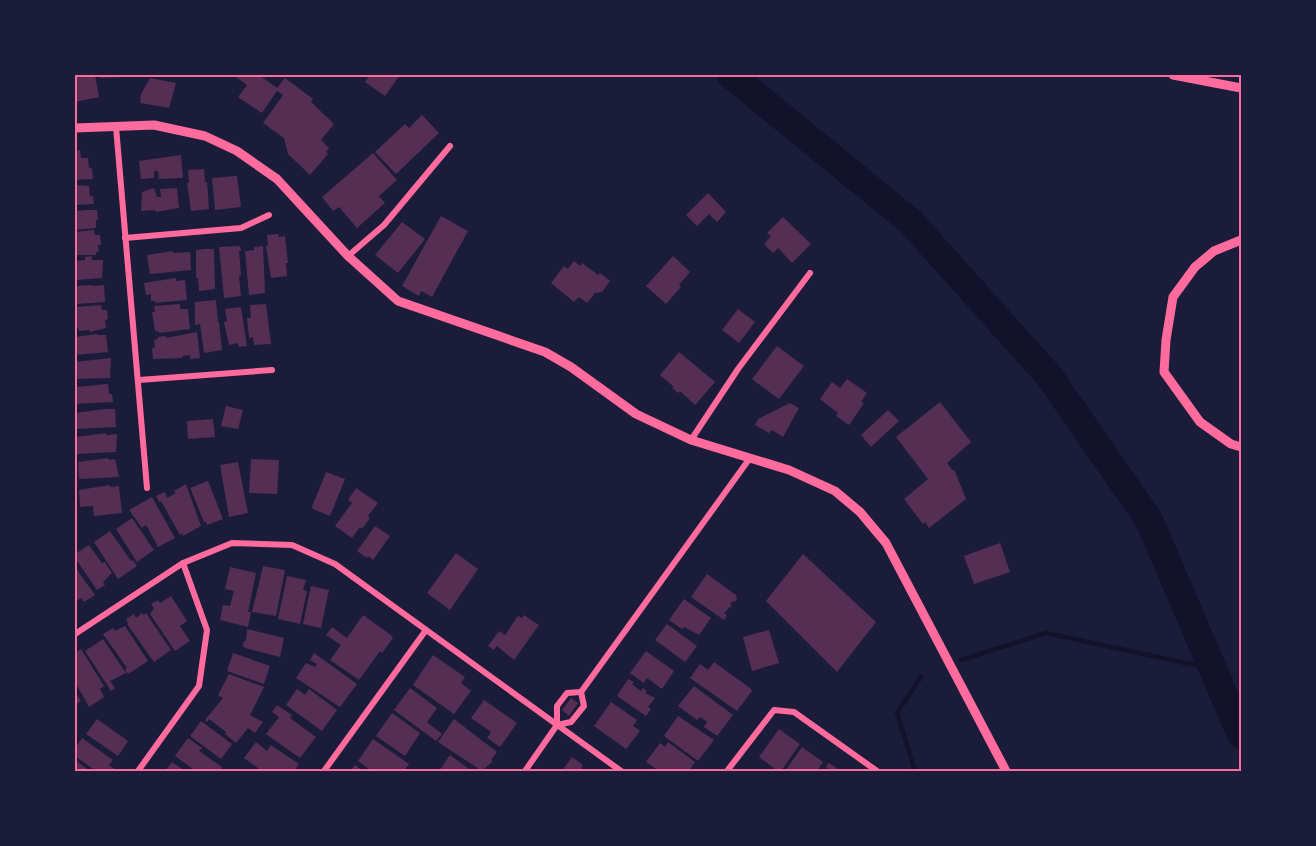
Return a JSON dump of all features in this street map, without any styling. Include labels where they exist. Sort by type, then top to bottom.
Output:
[{"type":"street","points":[[1173,75],[1241,88]]},
{"type":"street","points":[[75,128],[154,125],[205,136],[237,151],[277,179],[348,256],[398,301],[545,352],[571,367],[636,414],[691,440],[789,470],[836,491],[860,512],[886,543],[1006,771]]},
{"type":"street","points":[[116,127],[147,488]]},
{"type":"street","points":[[348,256],[384,225],[450,146]]},
{"type":"street","points":[[125,238],[242,228],[268,215]]},
{"type":"street","points":[[1241,240],[1214,251],[1195,267],[1173,297],[1166,340],[1164,372],[1200,422],[1231,444],[1241,447]]},
{"type":"street","points":[[691,440],[738,369],[810,273]]},
{"type":"street","points":[[139,380],[272,370]]},
{"type":"street","points":[[557,725],[571,722],[584,706],[581,692],[750,458]]},
{"type":"street","points":[[75,634],[183,563],[232,543],[292,545],[335,564],[621,771]]},
{"type":"street","points":[[138,771],[200,686],[207,630],[183,563]]},
{"type":"street","points":[[324,771],[426,630]]},
{"type":"street","points":[[525,771],[557,725],[557,706],[567,693],[581,692]]},
{"type":"street","points":[[727,771],[774,710],[794,712],[877,771]]},
{"type":"building","points":[[95,75],[99,97],[75,102],[75,77]]},
{"type":"building","points":[[100,75],[122,75],[122,77],[100,78]]},
{"type":"building","points":[[233,75],[259,75],[277,88],[285,78],[313,99],[311,102],[334,124],[321,140],[329,148],[326,152],[328,154],[310,175],[288,154],[284,138],[263,123],[283,95],[277,91],[262,113],[238,97],[247,85]]},
{"type":"building","points":[[370,75],[400,75],[385,96],[365,82]]},
{"type":"building","points":[[150,78],[176,83],[169,108],[140,103],[141,94]]},
{"type":"building","points":[[422,115],[439,133],[396,174],[375,152],[405,124],[409,128]]},
{"type":"building","points":[[80,150],[81,158],[88,158],[93,179],[75,180],[75,151]]},
{"type":"building","points":[[373,153],[397,180],[379,196],[378,198],[380,197],[385,203],[357,228],[339,207],[333,211],[322,197]]},
{"type":"building","points":[[181,155],[183,178],[159,179],[158,171],[154,171],[154,178],[141,179],[139,161]]},
{"type":"building","points":[[204,169],[209,209],[191,211],[187,183],[189,183],[188,170]]},
{"type":"building","points":[[237,176],[241,207],[215,210],[212,178]]},
{"type":"building","points":[[75,185],[89,186],[94,204],[75,205]]},
{"type":"building","points":[[154,188],[157,197],[161,197],[160,189],[177,188],[179,208],[156,212],[155,210],[141,211],[142,192]]},
{"type":"building","points":[[708,193],[726,212],[717,222],[709,214],[697,226],[686,215]]},
{"type":"building","points":[[97,210],[96,228],[75,230],[75,211]]},
{"type":"building","points":[[441,216],[468,231],[432,297],[421,291],[419,296],[402,286]]},
{"type":"building","points":[[783,217],[811,244],[792,263],[778,248],[773,253],[764,244],[771,236],[767,233]]},
{"type":"building","points":[[402,222],[425,239],[398,273],[375,255]]},
{"type":"building","points":[[94,230],[95,235],[100,235],[99,252],[96,252],[96,255],[75,255],[75,232]]},
{"type":"building","points":[[278,234],[279,237],[285,236],[287,276],[271,278],[266,246],[268,246],[267,235]]},
{"type":"building","points":[[240,246],[241,296],[224,298],[219,247]]},
{"type":"building","points":[[263,246],[265,293],[249,295],[245,251]]},
{"type":"building","points":[[214,249],[215,289],[199,291],[198,278],[196,278],[196,250]]},
{"type":"building","points":[[173,251],[173,253],[190,252],[191,270],[150,274],[147,255]]},
{"type":"building","points":[[92,256],[92,260],[103,260],[102,278],[76,280],[75,261],[85,260],[85,257]]},
{"type":"building","points":[[673,256],[690,272],[666,304],[646,286]]},
{"type":"building","points":[[574,261],[580,266],[582,263],[598,275],[600,273],[610,281],[602,292],[595,293],[587,303],[579,297],[574,302],[551,283],[564,266],[568,269]]},
{"type":"building","points":[[176,278],[176,281],[185,280],[187,300],[155,303],[151,301],[151,294],[146,295],[144,283]]},
{"type":"building","points":[[104,285],[105,302],[75,304],[75,286]]},
{"type":"building","points":[[216,300],[222,350],[204,353],[200,324],[195,325],[195,302]]},
{"type":"building","points":[[180,304],[180,309],[188,309],[190,329],[159,333],[155,331],[152,312],[155,312],[154,306]]},
{"type":"building","points":[[266,304],[271,344],[254,345],[253,337],[249,338],[247,318],[251,318],[250,305]]},
{"type":"building","points":[[101,305],[102,310],[107,310],[106,328],[90,332],[90,330],[75,329],[76,307]]},
{"type":"building","points":[[241,307],[247,346],[239,347],[238,343],[229,345],[224,322],[227,321],[225,309]]},
{"type":"building","points":[[738,309],[755,322],[739,343],[722,330]]},
{"type":"building","points":[[197,332],[200,358],[190,359],[190,355],[182,356],[183,358],[153,359],[152,348],[155,348],[154,340],[158,337],[166,336],[166,338]]},
{"type":"building","points":[[106,335],[108,352],[75,355],[75,337]]},
{"type":"building","points":[[777,346],[804,366],[779,399],[752,379]]},
{"type":"building","points":[[679,352],[715,382],[695,405],[680,391],[678,393],[672,388],[674,387],[660,375]]},
{"type":"building","points":[[111,358],[110,378],[75,379],[75,362]]},
{"type":"building","points":[[847,379],[867,393],[861,402],[864,403],[849,425],[836,416],[838,413],[820,399],[832,382],[840,388]]},
{"type":"building","points":[[108,384],[113,402],[75,404],[75,387]]},
{"type":"building","points":[[940,402],[971,442],[947,463],[953,471],[954,469],[966,499],[929,528],[925,522],[923,524],[904,499],[928,479],[896,437]]},
{"type":"building","points":[[790,403],[799,408],[783,437],[772,430],[769,433],[755,425],[758,419]]},
{"type":"building","points":[[226,406],[243,410],[238,429],[221,426]]},
{"type":"building","points":[[115,409],[116,427],[76,429],[75,413]]},
{"type":"building","points":[[888,410],[899,421],[871,447],[861,435]]},
{"type":"building","points":[[213,419],[215,437],[188,439],[187,421]]},
{"type":"building","points":[[106,433],[106,435],[117,434],[116,452],[76,454],[75,437]]},
{"type":"building","points":[[108,458],[109,460],[115,459],[119,477],[79,479],[78,462]]},
{"type":"building","points":[[251,459],[279,460],[277,494],[249,493]]},
{"type":"building","points":[[238,462],[248,513],[229,517],[220,465]]},
{"type":"building","points":[[326,472],[345,479],[330,516],[312,507]]},
{"type":"building","points":[[208,481],[223,519],[207,525],[190,488]]},
{"type":"building","points":[[186,484],[201,526],[183,536],[182,533],[180,535],[156,496],[165,492],[167,498]]},
{"type":"building","points":[[110,485],[110,487],[119,486],[122,513],[94,516],[93,506],[80,507],[79,490]]},
{"type":"building","points":[[356,488],[378,503],[362,529],[360,527],[352,538],[335,526],[352,503],[348,500]]},
{"type":"building","points":[[152,497],[175,538],[158,547],[146,525],[142,528],[129,510]]},
{"type":"building","points":[[132,518],[154,550],[137,562],[116,529]]},
{"type":"building","points":[[375,526],[390,536],[373,560],[357,551]]},
{"type":"building","points":[[110,531],[137,566],[118,579],[94,542]]},
{"type":"building","points":[[1000,543],[1010,572],[974,584],[964,556]]},
{"type":"building","points":[[89,545],[112,573],[103,582],[105,585],[97,590],[75,558],[75,554]]},
{"type":"building","points":[[456,553],[478,569],[450,610],[427,593]]},
{"type":"building","points":[[803,554],[876,622],[837,672],[766,601]]},
{"type":"building","points":[[263,566],[285,570],[276,616],[252,612]]},
{"type":"building","points":[[75,567],[95,595],[84,602],[81,598],[75,602]]},
{"type":"building","points":[[230,567],[256,573],[248,612],[251,612],[248,627],[220,620],[223,605],[230,606],[234,591],[225,589]]},
{"type":"building","points":[[707,574],[736,595],[735,602],[730,604],[732,605],[724,613],[727,615],[724,620],[691,597]]},
{"type":"building","points":[[287,576],[306,580],[303,590],[307,591],[300,624],[278,619]]},
{"type":"building","points":[[311,586],[329,590],[321,628],[303,624]]},
{"type":"building","points":[[171,596],[187,621],[180,626],[190,641],[175,651],[150,614],[154,608],[151,604],[158,600],[160,603]]},
{"type":"building","points":[[684,599],[711,618],[699,635],[684,627],[682,629],[669,620]]},
{"type":"building","points":[[142,613],[144,615],[146,613],[171,650],[154,662],[127,624],[126,619],[134,614],[136,618]]},
{"type":"building","points":[[363,615],[393,638],[382,653],[380,651],[359,680],[330,660],[341,645],[326,635],[332,627],[347,638]]},
{"type":"building","points":[[524,615],[539,625],[514,660],[497,646],[494,650],[488,646],[499,631],[505,635],[518,616],[522,618]]},
{"type":"building","points":[[667,624],[697,646],[685,662],[655,640]]},
{"type":"building","points":[[125,626],[148,661],[128,674],[125,670],[127,668],[103,634],[113,628],[115,631]]},
{"type":"building","points":[[247,629],[284,638],[280,657],[245,648],[243,646]]},
{"type":"building","points":[[769,630],[779,663],[752,671],[743,637]]},
{"type":"building","points":[[103,639],[126,673],[110,681],[115,688],[111,691],[85,651]]},
{"type":"building","points":[[81,649],[104,686],[100,689],[104,697],[89,707],[75,682],[75,653]]},
{"type":"building","points":[[646,651],[674,671],[662,689],[647,678],[644,683],[630,673]]},
{"type":"building","points":[[233,653],[270,666],[264,684],[227,671]]},
{"type":"building","points":[[314,653],[357,684],[340,707],[296,678],[306,663],[315,667],[317,664],[310,660]]},
{"type":"building","points":[[433,655],[465,677],[461,683],[471,691],[454,714],[413,685]]},
{"type":"building","points":[[714,662],[752,691],[737,711],[690,678],[700,664],[708,670]]},
{"type":"building","points":[[229,674],[264,687],[250,715],[263,722],[255,733],[248,728],[236,743],[209,719],[207,722],[205,720],[223,698],[218,695]]},
{"type":"building","points":[[628,679],[634,682],[632,684],[641,691],[643,688],[647,691],[645,693],[655,698],[648,707],[651,709],[646,716],[617,696]]},
{"type":"building","points":[[694,686],[733,715],[717,736],[704,727],[707,722],[700,717],[697,720],[678,706]]},
{"type":"building","points":[[410,688],[437,708],[427,722],[442,734],[436,741],[394,710]]},
{"type":"building","points":[[297,689],[305,695],[309,689],[337,710],[322,731],[286,705]]},
{"type":"building","points":[[75,692],[81,701],[75,705]]},
{"type":"building","points":[[571,698],[578,703],[569,716],[562,710]]},
{"type":"building","points":[[484,700],[517,723],[500,747],[487,738],[491,732],[471,718]]},
{"type":"building","points":[[611,702],[637,720],[633,726],[640,731],[626,749],[594,726]]},
{"type":"building","points":[[277,705],[292,715],[290,718],[316,737],[300,758],[266,734],[279,717],[272,712]]},
{"type":"building","points":[[392,713],[420,733],[405,756],[376,736]]},
{"type":"building","points":[[678,716],[714,740],[698,761],[664,736]]},
{"type":"building","points":[[97,719],[128,741],[118,756],[86,734]]},
{"type":"building","points":[[454,719],[497,752],[491,760],[493,761],[482,771],[438,742]]},
{"type":"building","points":[[201,721],[232,744],[221,759],[190,736]]},
{"type":"building","points":[[779,729],[800,744],[781,771],[759,757]]},
{"type":"building","points":[[82,738],[113,760],[109,765],[114,769],[112,771],[96,771],[75,756],[75,749]]},
{"type":"building","points":[[188,738],[202,748],[199,751],[222,767],[220,771],[196,771],[175,756]]},
{"type":"building","points":[[373,739],[409,764],[404,771],[372,771],[358,761]]},
{"type":"building","points":[[256,742],[267,751],[271,745],[299,764],[294,771],[262,771],[244,758]]},
{"type":"building","points":[[668,742],[695,762],[689,771],[659,771],[646,762],[660,743],[665,747]]},
{"type":"building","points":[[802,747],[823,762],[817,771],[785,771]]},
{"type":"building","points":[[450,755],[472,771],[439,771]]},
{"type":"building","points":[[572,757],[583,765],[581,768],[584,771],[562,771]]},
{"type":"building","points":[[75,760],[90,771],[75,771]]},
{"type":"building","points":[[172,762],[185,771],[165,771]]},
{"type":"building","points":[[828,763],[840,771],[831,771],[826,767]]},
{"type":"building","points":[[355,765],[363,771],[350,771]]},
{"type":"waterway","points":[[731,75],[911,222],[1049,376],[1149,520],[1241,735]]},
{"type":"waterway","points":[[961,660],[1046,633],[1213,669]]},
{"type":"waterway","points":[[915,771],[897,713],[921,677]]}]
